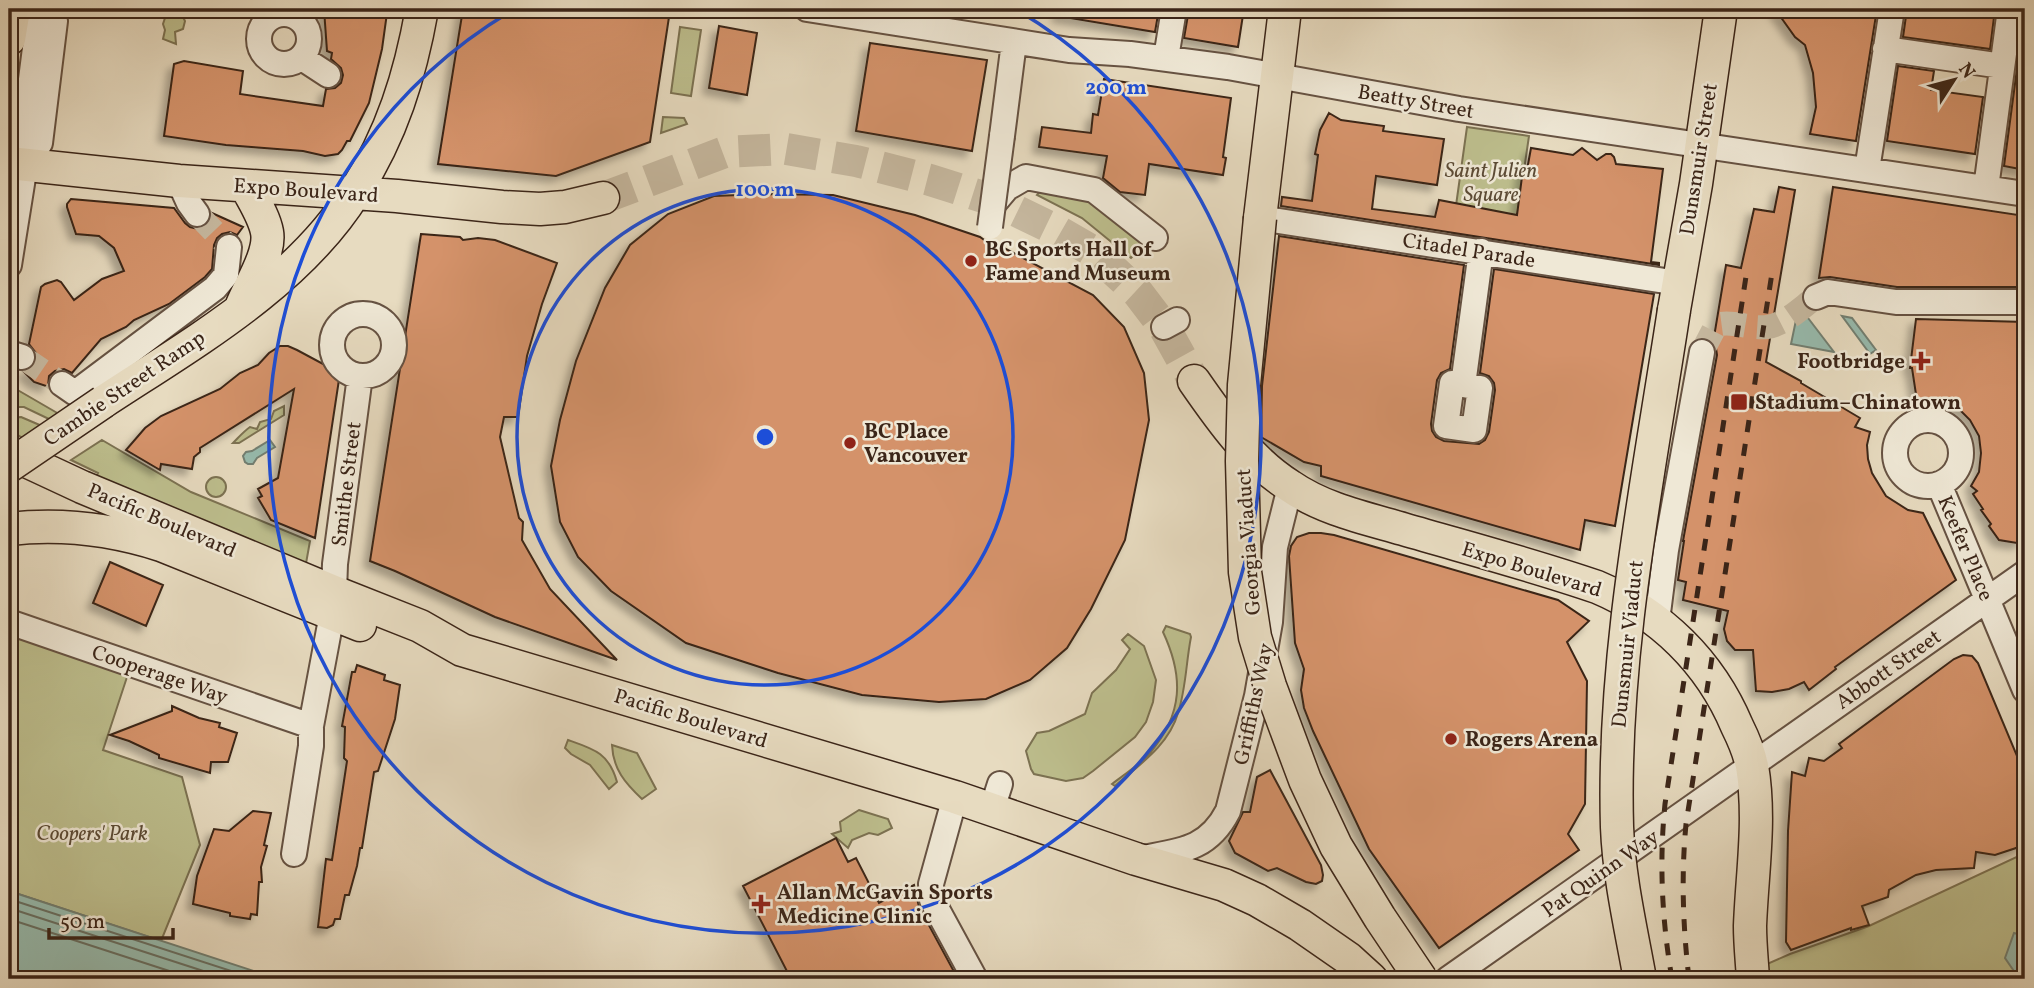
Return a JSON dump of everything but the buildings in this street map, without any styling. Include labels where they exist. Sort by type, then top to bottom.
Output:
[{"type":"main road","points":[[9,39],[14,9]]},
{"type":"main road","points":[[240,309],[310,248],[354,194],[371,165],[400,100],[410,71],[422,9]]},
{"type":"main road","name":"Georgia Viaduct","points":[[1285,9],[1268,149],[1270,219],[1244,385],[1242,461],[1245,572],[1255,637],[1305,780],[1336,846],[1421,979]]},
{"type":"main road","name":"Dunsmuir Street","points":[[1672,285],[1701,145],[1721,9]]},
{"type":"main road","name":"Expo Boulevard","points":[[17,164],[179,181],[540,209],[603,198]]},
{"type":"main road","points":[[240,309],[264,256],[267,241],[265,224],[246,186]]},
{"type":"main road","name":"Dunsmuir Viaduct","points":[[1640,979],[1627,911],[1617,830],[1616,751],[1624,648],[1672,285]]},
{"type":"main road","name":"Cambie Street Ramp","points":[[9,466],[240,309]]},
{"type":"main road","name":"Expo Boulevard","points":[[1194,381],[1228,430],[1290,487],[1323,504],[1353,515],[1597,587],[1636,606],[1692,653],[1716,685],[1733,715],[1752,766],[1756,819],[1750,928],[1753,979]]},
{"type":"main road","name":"Pacific Boulevard","points":[[9,453],[326,604],[433,650],[462,650],[955,797],[996,797],[1136,859],[1224,885],[1300,925],[1330,945],[1371,979]]},
{"type":"main road","points":[[9,529],[83,527],[136,537],[326,604]]},
{"type":"street","points":[[9,265],[17,164],[23,142],[40,9]]},
{"type":"street","points":[[17,164],[40,144],[57,9]]},
{"type":"street","name":"Beatty Street","points":[[807,9],[838,11],[1069,50],[1166,58],[1276,75],[1446,107],[2025,194]]},
{"type":"street","points":[[1166,58],[1174,9]]},
{"type":"street","points":[[1867,170],[1892,9]]},
{"type":"street","points":[[1986,188],[2010,9]]},
{"type":"street","points":[[287,14],[304,15],[309,43],[302,58],[288,64],[273,62],[262,52],[259,37],[265,22],[271,17],[287,14]]},
{"type":"street","points":[[990,227],[1014,42]]},
{"type":"street","points":[[1885,50],[2002,65]]},
{"type":"street","points":[[302,58],[328,75]]},
{"type":"street","points":[[996,201],[1007,188],[1026,177],[1094,190],[1155,238]]},
{"type":"street","points":[[179,181],[197,214]]},
{"type":"street","name":"Citadel Parade","points":[[1270,219],[1481,251],[1672,285]]},
{"type":"street","points":[[62,384],[75,393],[215,288],[226,275],[229,247]]},
{"type":"street","points":[[1463,385],[1481,251]]},
{"type":"street","points":[[1815,297],[1828,292],[1896,302],[2025,302]]},
{"type":"street","points":[[1657,621],[1666,550],[1702,352]]},
{"type":"street","name":"Smithe Street","points":[[294,853],[311,746],[311,726],[326,604],[335,564],[360,376]]},
{"type":"street","name":"Keefer Place","points":[[1939,484],[2025,690]]},
{"type":"street","name":"Griffiths Way","points":[[1136,859],[1189,849],[1209,838],[1221,825],[1228,811],[1257,696],[1270,622],[1275,547],[1290,487]]},
{"type":"street","name":"Abbott Street","points":[[1752,766],[2025,572]]},
{"type":"street","name":"Cooperage Way","points":[[9,622],[311,726]]},
{"type":"street","name":"Pat Quinn Way","points":[[1448,979],[1752,766]]},
{"type":"street","points":[[955,797],[931,884],[932,900],[975,979]]},
{"type":"green space","points":[[168,9],[179,9],[178,14],[185,21],[183,29],[175,32],[176,44],[163,39],[163,24]]},
{"type":"green space","points":[[680,27],[701,30],[691,96],[671,93]]},
{"type":"green space","points":[[663,117],[684,118],[687,124],[661,133]]},
{"type":"green space","name":"Saint Julien Square","points":[[1467,127],[1529,136],[1513,245],[1452,234]]},
{"type":"green space","points":[[1046,185],[1093,193],[1157,231],[1131,258],[1082,218],[1037,195]]},
{"type":"green space","points":[[9,385],[59,414],[51,420],[24,407],[9,407]]},
{"type":"green space","points":[[284,406],[284,415],[239,443],[233,443],[250,427],[257,429],[260,422],[271,419],[274,411]]},
{"type":"green space","points":[[21,417],[42,426],[23,438],[9,430],[9,418]]},
{"type":"green space","points":[[102,440],[191,492],[310,541],[305,569],[102,480],[98,473],[71,460]]},
{"type":"green space","points":[[216,477],[223,480],[226,487],[223,494],[216,497],[209,494],[206,487],[209,480]]},
{"type":"green space","points":[[1166,626],[1190,634],[1191,637],[1178,713],[1160,745],[1115,786],[1112,784],[1150,753],[1169,724],[1174,709],[1177,680],[1163,632]]},
{"type":"green space","points":[[1128,634],[1144,646],[1156,680],[1153,702],[1146,722],[1135,737],[1083,778],[1066,781],[1034,774],[1026,751],[1037,733],[1049,731],[1085,714],[1092,693],[1116,670],[1130,649],[1122,640]]},
{"type":"green space","name":"Coopers' Park","points":[[19,637],[128,674],[103,750],[182,777],[200,845],[161,941],[9,891],[9,670]]},
{"type":"green space","points":[[568,740],[586,746],[605,758],[617,782],[609,789],[590,765],[565,748]]},
{"type":"green space","points":[[612,745],[637,753],[656,789],[642,799],[636,793],[617,768]]},
{"type":"green space","points":[[859,810],[888,819],[892,828],[878,835],[869,833],[852,840],[848,848],[832,834],[841,831],[840,822]]},
{"type":"green space","points":[[2025,853],[2025,979],[1770,979],[1767,964],[1869,926]]},
{"type":"water","points":[[1805,314],[1834,352],[1791,344],[1796,320]]},
{"type":"water","points":[[1842,316],[1852,318],[1876,350],[1870,354]]},
{"type":"water","points":[[270,440],[275,447],[257,458],[253,464],[245,462],[243,456],[246,452]]},
{"type":"water","points":[[9,891],[278,979],[9,979]]},
{"type":"water","points":[[2014,933],[2025,936],[2025,979],[2018,977],[2005,958]]},
{"type":"tunnel","points":[[603,198],[725,152],[786,149],[856,161],[930,180],[996,201],[1094,252],[1138,293],[1164,327],[1194,381]]},
{"type":"tunnel","points":[[197,214],[229,247]]},
{"type":"tunnel","points":[[1702,352],[1716,325],[1729,323],[1773,326],[1816,297]]},
{"type":"tunnel","points":[[22,357],[62,384]]},
{"type":"railway","points":[[1672,979],[1662,892],[1665,804],[1747,270]]},
{"type":"railway","points":[[1689,979],[1683,902],[1686,824],[1772,273]]},
{"type":"place","name":"BC Sports Hall of Fame and Museum","points":[[971,261]]},
{"type":"place","name":"Footbridge","points":[[1921,361]]},
{"type":"place","name":"Stadium–Chinatown","points":[[1739,402]]},
{"type":"place","name":"BC Place Vancouver","points":[[850,443]]},
{"type":"place","name":"Rogers Arena","points":[[1451,739]]},
{"type":"place","name":"Allan McGavin Sports Medicine Clinic","points":[[761,904]]}]
